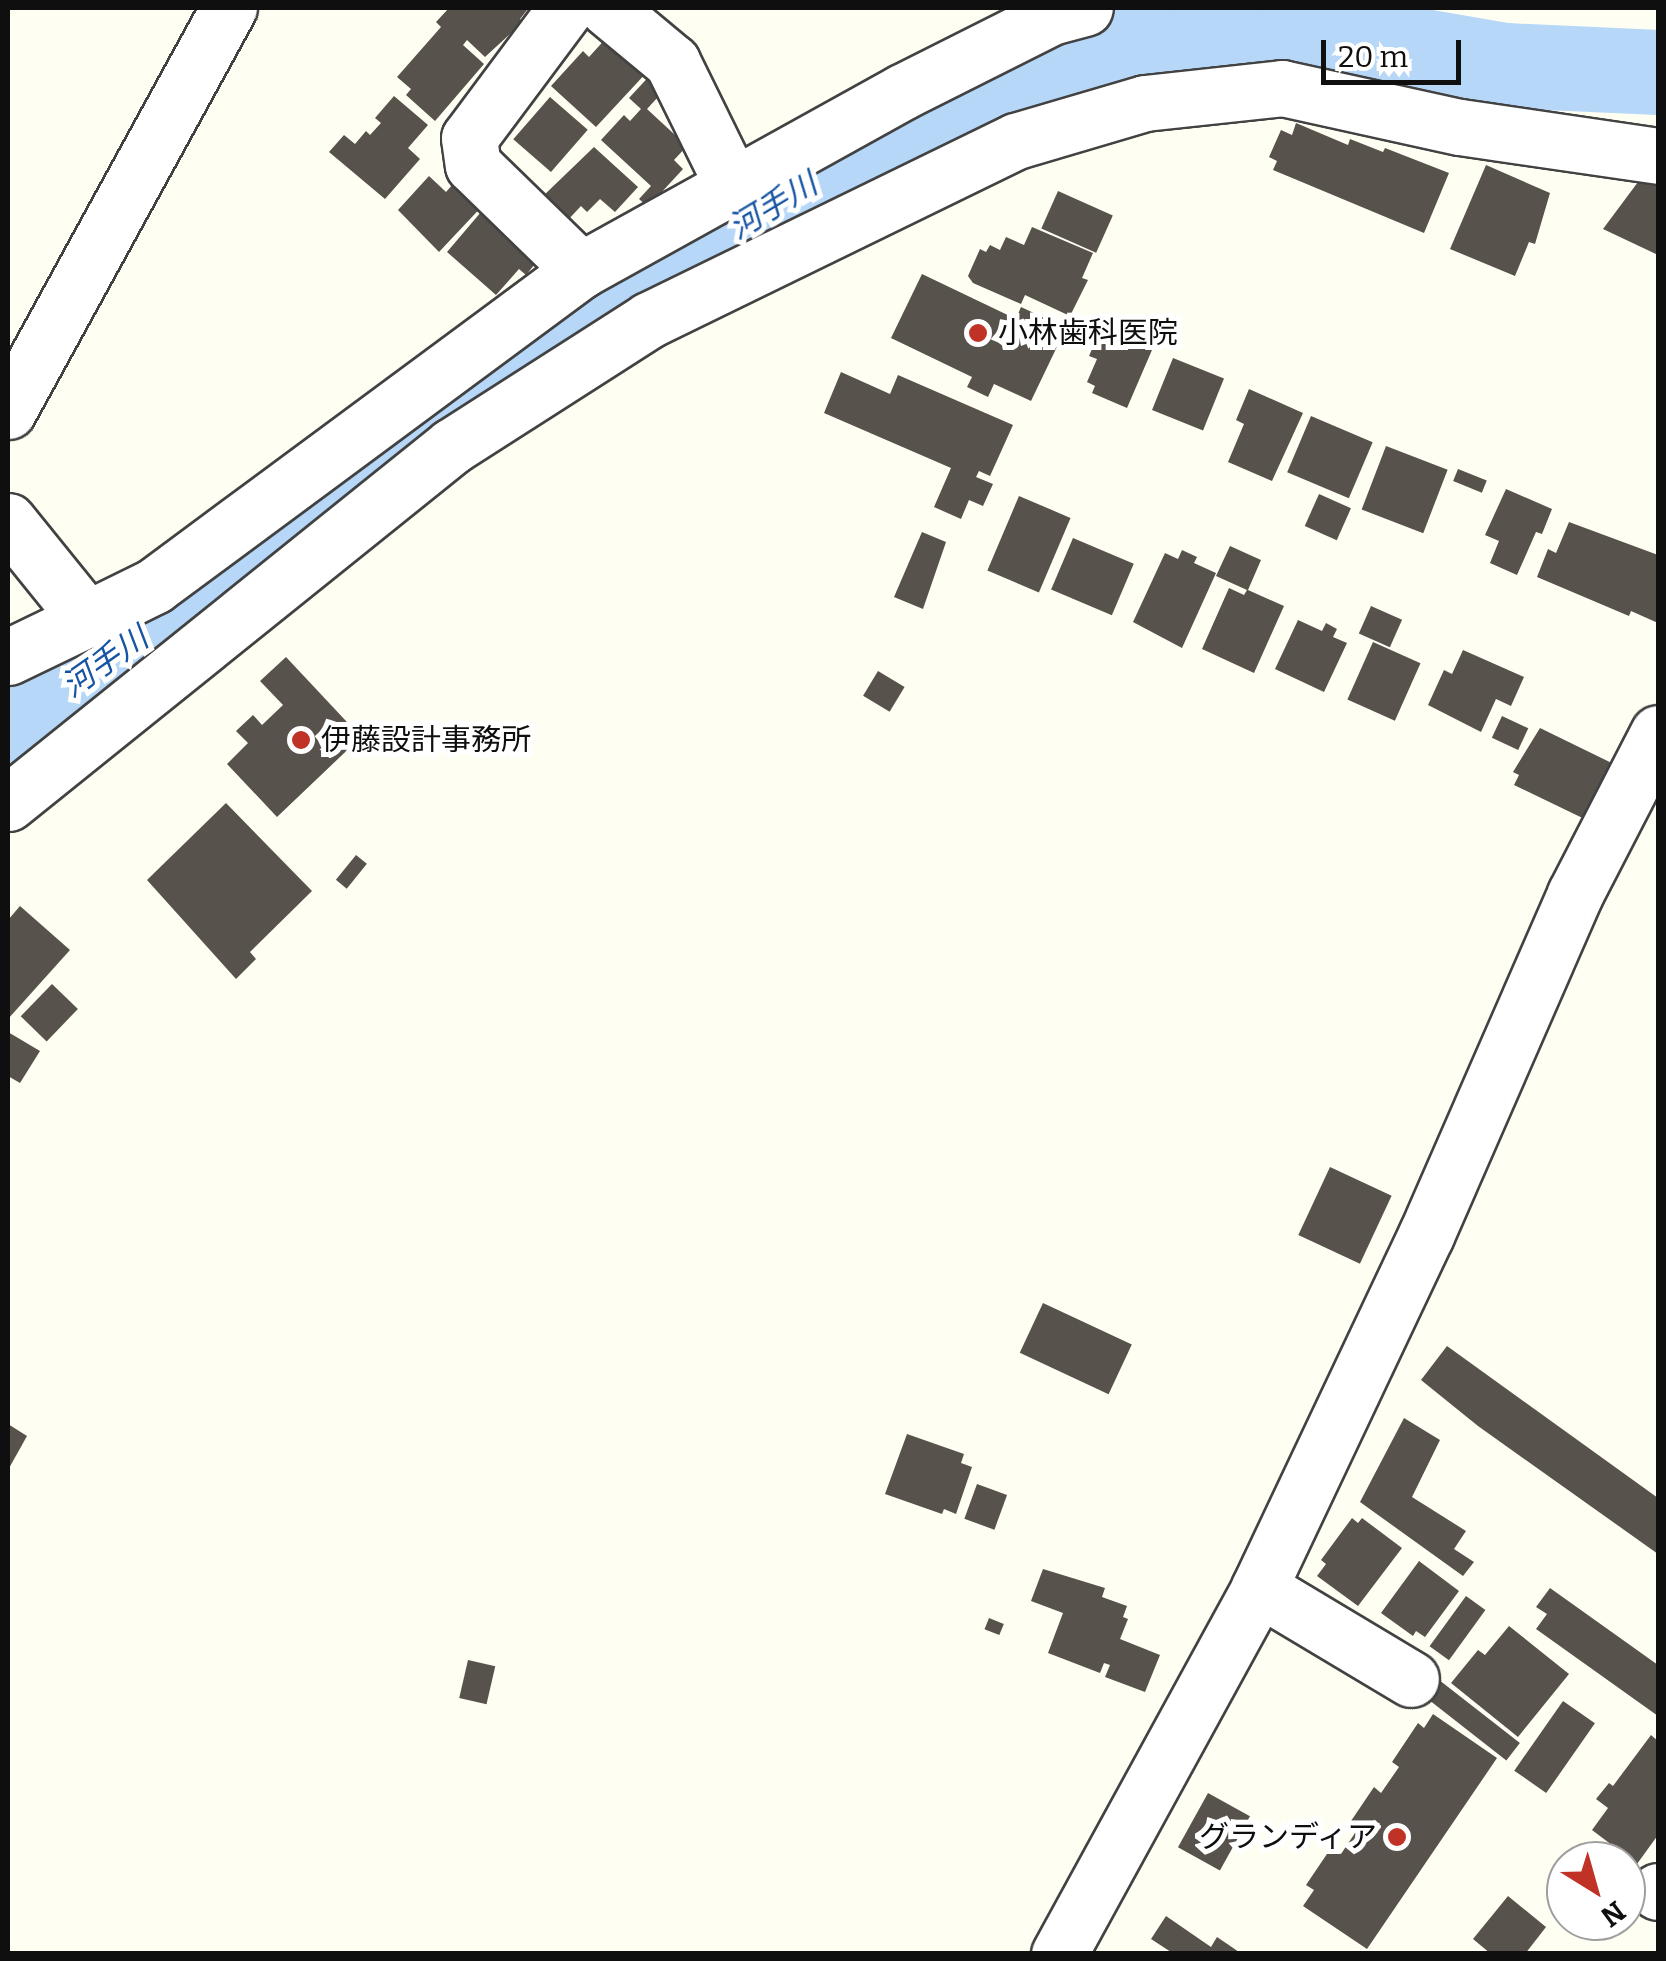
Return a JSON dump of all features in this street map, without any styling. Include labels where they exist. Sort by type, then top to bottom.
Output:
[{"type":"street","points":[[8,411],[228,8]]},
{"type":"street","points":[[566,8],[469,138],[473,166],[581,270]]},
{"type":"street","points":[[607,8],[672,62],[732,184]]},
{"type":"street","points":[[8,657],[154,586],[581,270],[935,75],[1051,17],[1085,8]]},
{"type":"street","points":[[8,802],[452,446],[649,320],[1016,142],[1145,103],[1282,88],[1460,127],[1658,156]]},
{"type":"street","points":[[8,521],[87,619]]},
{"type":"street","points":[[1059,1954],[1259,1588],[1426,1235],[1576,894],[1658,733]]},
{"type":"street","points":[[1259,1588],[1411,1679]]},
{"type":"building","points":[[449,8],[527,10],[520,19],[523,22],[485,57],[467,40],[463,45],[484,64],[435,121],[406,95],[411,89],[397,77],[441,27],[436,22]]},
{"type":"building","points":[[609,35],[648,71],[596,127],[551,86],[583,51],[589,57]]},
{"type":"building","points":[[654,71],[669,85],[647,109],[687,146],[674,160],[683,169],[648,207],[639,199],[651,186],[601,140],[624,115],[630,121],[641,109],[629,98]]},
{"type":"building","points":[[394,96],[428,125],[408,148],[420,159],[385,199],[329,152],[344,135],[355,144],[366,131],[370,135],[381,123],[375,118]]},
{"type":"building","points":[[550,97],[588,130],[551,172],[513,139]]},
{"type":"building","points":[[1296,123],[1348,145],[1350,139],[1383,152],[1385,148],[1449,173],[1424,233],[1273,170],[1277,161],[1269,157],[1281,130],[1292,135]]},
{"type":"building","points":[[594,147],[638,187],[615,212],[600,199],[587,212],[581,206],[566,222],[541,198]]},
{"type":"building","points":[[1486,165],[1550,193],[1535,244],[1529,242],[1515,276],[1450,249]]},
{"type":"building","points":[[429,176],[446,192],[460,176],[487,201],[439,252],[398,210]]},
{"type":"building","points":[[1638,182],[1658,184],[1658,255],[1603,229]]},
{"type":"building","points":[[1058,191],[1113,215],[1096,253],[1041,228]]},
{"type":"building","points":[[487,205],[543,254],[526,275],[519,269],[496,295],[447,252]]},
{"type":"building","points":[[1032,227],[1093,253],[1082,278],[1088,280],[1070,316],[1025,295],[1021,304],[973,283],[968,276],[980,249],[986,252],[990,245],[1000,250],[1006,237],[1024,245]]},
{"type":"building","name":"小林歯科医院","points":[[922,274],[1016,319],[1021,307],[1066,328],[1031,401],[994,384],[988,397],[967,387],[972,377],[891,338]]},
{"type":"building","points":[[1101,328],[1152,350],[1127,408],[1092,393],[1095,386],[1087,382],[1097,359],[1089,356]]},
{"type":"building","points":[[1173,358],[1224,379],[1203,431],[1152,410]]},
{"type":"building","points":[[841,372],[890,394],[898,375],[1013,425],[990,476],[979,471],[976,477],[993,484],[983,506],[969,500],[961,519],[934,507],[951,468],[824,413]]},
{"type":"building","points":[[1249,389],[1303,413],[1272,481],[1228,462],[1244,424],[1236,420]]},
{"type":"building","points":[[1311,416],[1373,442],[1349,498],[1287,472]]},
{"type":"building","points":[[1386,446],[1448,470],[1423,533],[1362,509]]},
{"type":"building","points":[[1458,469],[1487,481],[1482,493],[1453,481]]},
{"type":"building","points":[[1506,489],[1552,509],[1542,534],[1536,532],[1517,575],[1490,563],[1499,541],[1485,535]]},
{"type":"building","points":[[1319,494],[1351,508],[1337,540],[1305,526]]},
{"type":"building","points":[[1019,496],[1071,518],[1039,592],[987,571]]},
{"type":"building","points":[[1569,522],[1658,555],[1658,623],[1631,611],[1629,616],[1537,577],[1548,549],[1556,553]]},
{"type":"building","points":[[922,532],[946,542],[923,609],[894,597]]},
{"type":"building","points":[[1073,538],[1134,564],[1112,615],[1051,590]]},
{"type":"building","points":[[1230,546],[1261,560],[1248,590],[1284,606],[1254,673],[1202,649],[1229,588],[1244,595],[1247,590],[1216,576]]},
{"type":"building","points":[[1182,550],[1197,557],[1194,563],[1216,573],[1182,648],[1133,622],[1165,553],[1178,559]]},
{"type":"building","points":[[1371,606],[1402,620],[1390,647],[1359,633]]},
{"type":"building","points":[[1298,620],[1322,631],[1326,623],[1337,629],[1333,637],[1347,643],[1324,692],[1275,669]]},
{"type":"building","points":[[1373,642],[1421,663],[1395,721],[1347,700]]},
{"type":"building","points":[[1463,650],[1524,677],[1511,706],[1496,699],[1481,732],[1428,705],[1444,670],[1452,674]]},
{"type":"building","name":"伊藤設計事務所","points":[[286,657],[361,737],[277,817],[227,764],[248,743],[236,731],[253,715],[262,725],[283,705],[260,681]]},
{"type":"building","points":[[878,671],[905,687],[890,712],[863,696]]},
{"type":"building","points":[[1502,716],[1528,728],[1518,750],[1492,738]]},
{"type":"building","points":[[1540,728],[1624,769],[1597,825],[1514,785],[1519,775],[1513,772]]},
{"type":"building","points":[[226,803],[312,891],[250,952],[256,959],[236,979],[147,880]]},
{"type":"building","points":[[356,855],[367,864],[347,889],[336,880]]},
{"type":"building","points":[[20,906],[70,950],[8,1019],[8,920]]},
{"type":"building","points":[[52,984],[78,1009],[47,1041],[21,1016]]},
{"type":"building","points":[[8,1032],[40,1051],[20,1083],[8,1076]]},
{"type":"building","points":[[1330,1167],[1392,1196],[1360,1264],[1298,1235]]},
{"type":"building","points":[[1043,1303],[1132,1344],[1109,1394],[1020,1353]]},
{"type":"building","points":[[1447,1346],[1658,1498],[1658,1554],[1478,1426],[1421,1380]]},
{"type":"building","points":[[1404,1418],[1440,1440],[1412,1497],[1466,1531],[1454,1549],[1474,1562],[1463,1576],[1360,1502]]},
{"type":"building","points":[[8,1424],[27,1436],[8,1470]]},
{"type":"building","points":[[907,1434],[964,1454],[961,1463],[972,1467],[956,1514],[944,1509],[942,1514],[885,1494]]},
{"type":"building","points":[[977,1484],[1007,1495],[994,1530],[964,1519]]},
{"type":"building","points":[[1352,1518],[1358,1523],[1362,1518],[1402,1548],[1358,1606],[1317,1576],[1326,1564],[1321,1560]]},
{"type":"building","points":[[1419,1561],[1459,1591],[1425,1637],[1416,1631],[1413,1636],[1381,1613]]},
{"type":"building","points":[[1043,1569],[1105,1588],[1102,1597],[1127,1606],[1123,1617],[1128,1619],[1120,1639],[1160,1655],[1145,1692],[1105,1677],[1110,1665],[1104,1663],[1100,1673],[1048,1653],[1063,1613],[1031,1601]]},
{"type":"building","points":[[1550,1588],[1658,1665],[1658,1716],[1536,1629],[1547,1614],[1536,1607]]},
{"type":"building","points":[[1466,1596],[1485,1610],[1449,1660],[1430,1646]]},
{"type":"building","points":[[989,1618],[1004,1624],[999,1635],[985,1629]]},
{"type":"building","points":[[1509,1626],[1569,1674],[1518,1737],[1451,1683],[1478,1650],[1485,1655]]},
{"type":"building","points":[[468,1660],[495,1666],[487,1704],[459,1698]]},
{"type":"building","points":[[1434,1676],[1520,1743],[1506,1760],[1420,1693]]},
{"type":"building","points":[[1563,1701],[1595,1723],[1546,1793],[1514,1771]]},
{"type":"building","name":"グランディア","points":[[1433,1714],[1497,1758],[1367,1949],[1303,1906],[1314,1890],[1306,1885],[1331,1848],[1341,1854],[1359,1827],[1351,1821],[1374,1787],[1381,1793],[1399,1767],[1392,1762],[1418,1723],[1424,1728]]},
{"type":"building","points":[[1651,1735],[1658,1741],[1658,1835],[1646,1852],[1646,1841],[1607,1841],[1592,1830],[1608,1808],[1596,1799],[1609,1783],[1613,1786]]},
{"type":"building","points":[[1208,1793],[1250,1816],[1220,1870],[1178,1847]]},
{"type":"building","points":[[1508,1896],[1546,1927],[1525,1954],[1491,1954],[1473,1939]]},
{"type":"building","points":[[1166,1916],[1211,1947],[1217,1937],[1242,1954],[1174,1954],[1151,1939]]},
{"type":"waterway","name":"河手川","points":[[8,730],[110,662],[472,385],[884,140],[1084,45],[1212,30],[1300,30],[1505,65],[1658,72]]},
{"type":"place","name":"小林歯科医院","points":[[978,333]]},
{"type":"place","name":"伊藤設計事務所","points":[[301,740]]},
{"type":"place","name":"グランディア","points":[[1397,1837]]}]
